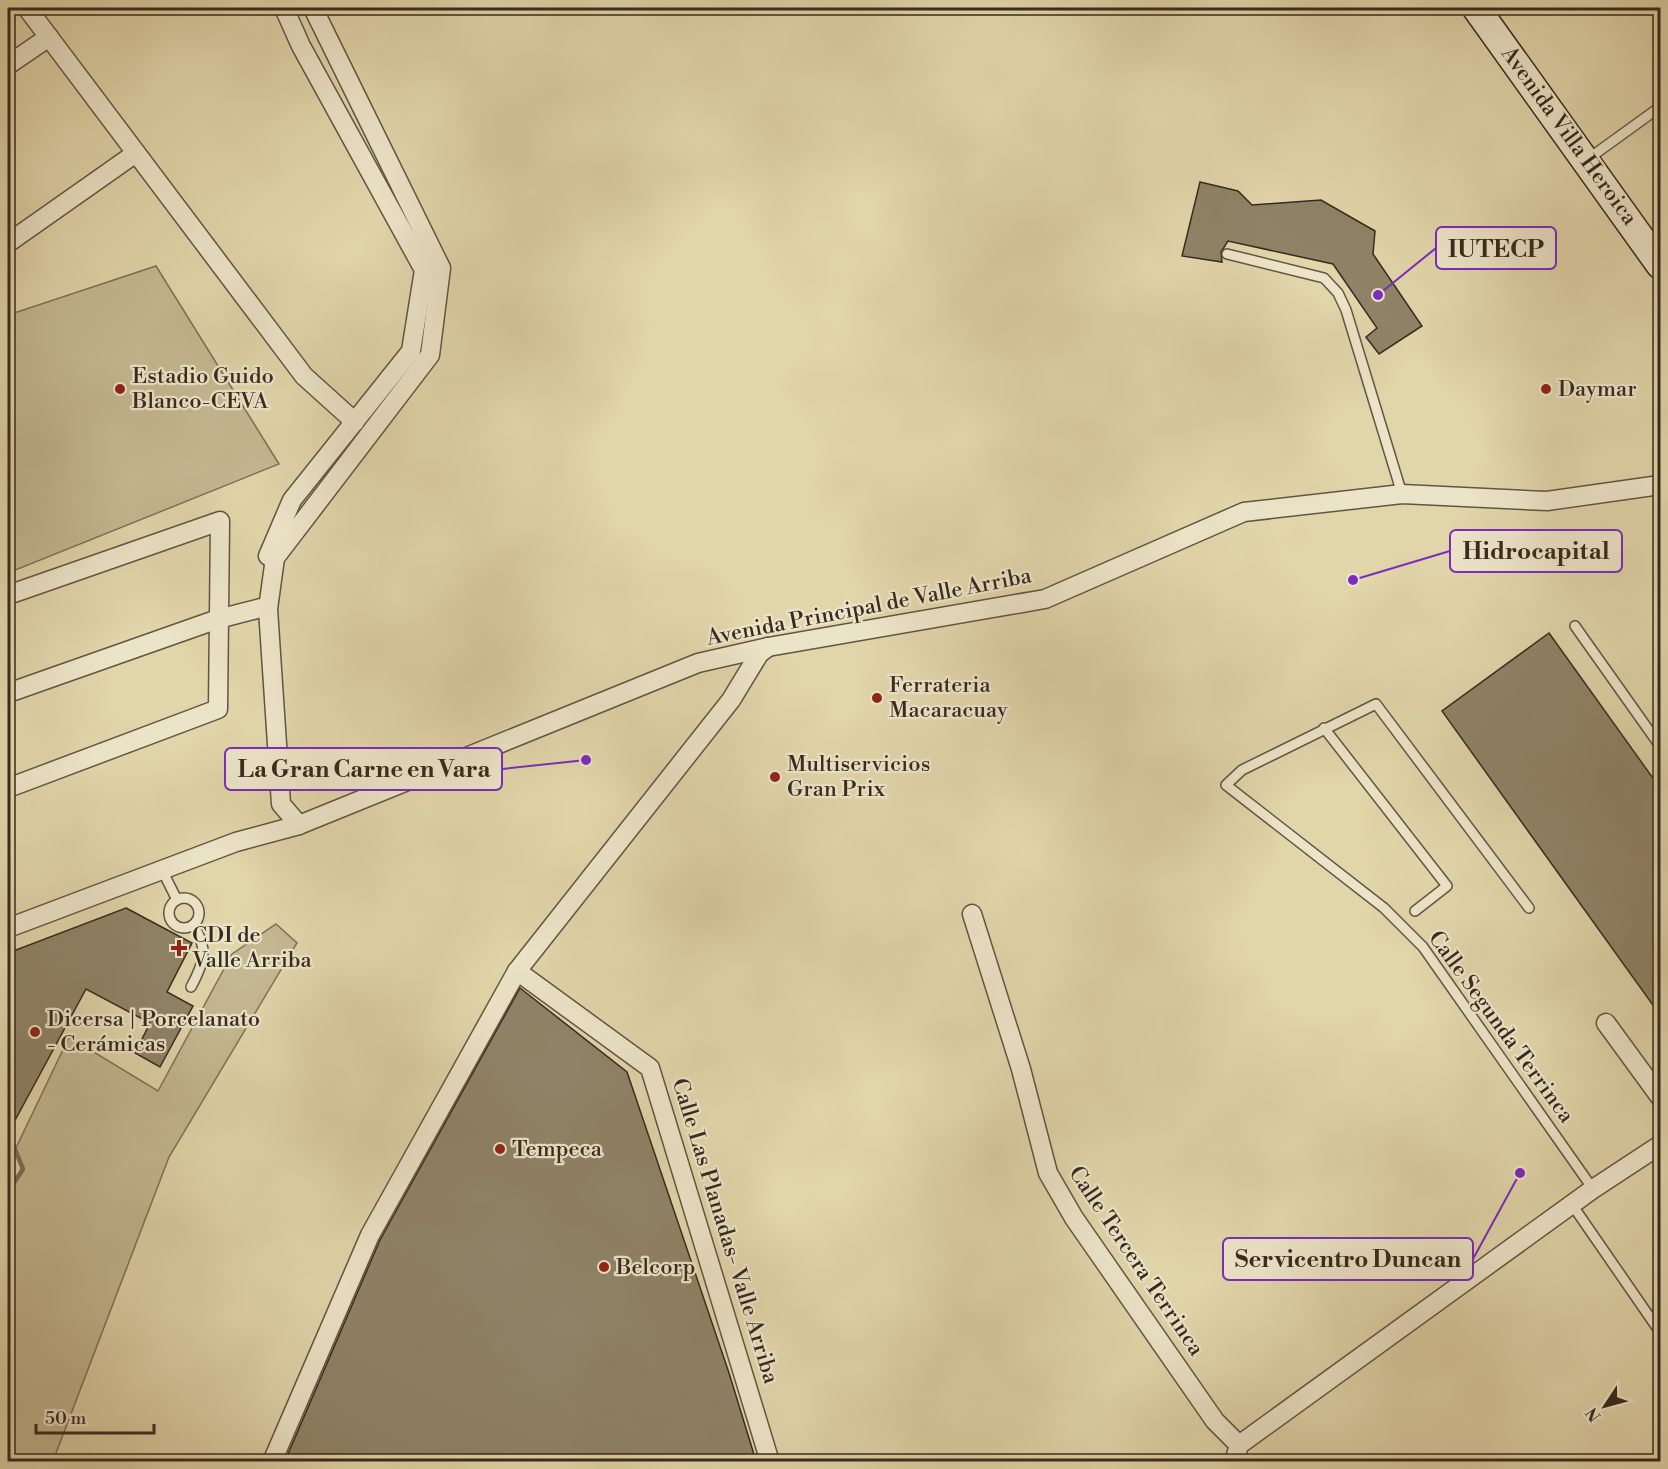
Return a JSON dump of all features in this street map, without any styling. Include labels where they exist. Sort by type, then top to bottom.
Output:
[{"type":"main road","name":"Avenida Villa Heroica","points":[[1476,8],[1660,266]]},
{"type":"street","points":[[27,8],[304,376],[355,422]]},
{"type":"street","points":[[284,8],[301,46],[424,270],[411,351],[292,500],[268,557],[261,608],[261,659],[269,773],[274,807],[294,825]]},
{"type":"street","points":[[294,825],[281,804],[268,609],[275,558],[430,355],[441,268],[313,8]]},
{"type":"street","points":[[8,65],[50,37]]},
{"type":"street","points":[[8,243],[136,153]]},
{"type":"street","name":"Avenida Principal de Valle Arriba","points":[[8,928],[162,870],[294,825],[698,663],[768,646],[1045,599],[1244,512],[1402,494],[1547,501],[1660,485]]},
{"type":"street","points":[[8,595],[220,521],[218,709],[8,788]]},
{"type":"street","points":[[8,693],[218,619],[261,608]]},
{"type":"street","points":[[272,1461],[370,1235],[517,971],[731,700],[759,654],[768,646]]},
{"type":"street","name":"Calle Tercera Terrinca","points":[[972,914],[1021,1069],[1048,1173],[1074,1218],[1237,1453]]},
{"type":"street","name":"Calle Las Planadas- Valle Arriba","points":[[517,971],[650,1068],[770,1461]]},
{"type":"street","points":[[1606,1023],[1660,1097]]},
{"type":"street","points":[[1237,1453],[1593,1189],[1660,1145]]},
{"type":"lane","points":[[1586,161],[1660,107]]},
{"type":"lane","points":[[1227,254],[1324,278],[1338,292],[1346,310],[1402,494]]},
{"type":"lane","points":[[1575,626],[1660,746]]},
{"type":"lane","points":[[1414,911],[1447,886],[1324,728],[1376,704],[1529,908]]},
{"type":"lane","name":"Calle Segunda Terrinca","points":[[1324,728],[1242,770],[1226,785],[1384,908],[1423,947],[1593,1189]]},
{"type":"lane","points":[[162,870],[177,900]]},
{"type":"lane","points":[[187,898],[196,905],[198,915],[193,925],[178,926],[171,919],[170,908],[177,900],[187,898]]},
{"type":"lane","points":[[192,987],[205,952],[202,938],[193,925]]},
{"type":"lane","points":[[1573,1206],[1660,1332]]},
{"type":"shaded area","name":"Estadio Guido Blanco-CEVA","points":[[156,266],[279,464],[8,573],[8,315]]},
{"type":"shaded area","points":[[276,924],[297,943],[169,1157],[53,1461],[8,1461],[8,1192],[23,1169],[15,1150],[69,1037],[158,1091],[232,954]]},
{"type":"building","points":[[1200,182],[1238,191],[1252,205],[1321,200],[1375,231],[1373,254],[1422,326],[1379,354],[1366,337],[1377,328],[1333,264],[1228,241],[1221,252],[1222,262],[1182,256]]},
{"type":"building","points":[[1549,633],[1660,788],[1660,1015],[1442,711]]},
{"type":"building","points":[[126,908],[192,943],[167,992],[193,1006],[160,1067],[135,1053],[150,1023],[86,989],[13,1124],[8,1111],[8,953]]},
{"type":"building","name":"Belcorp","points":[[520,988],[627,1072],[729,1373],[756,1461],[285,1461],[380,1240]]},
{"type":"waterway","points":[[8,1132],[23,1169],[8,1192]]},
{"type":"place","name":"IUTECP","points":[[1378,295]]},
{"type":"place","name":"Estadio Guido Blanco-CEVA","points":[[120,389]]},
{"type":"place","name":"Daymar","points":[[1546,389]]},
{"type":"place","name":"Hidrocapital","points":[[1353,580]]},
{"type":"place","name":"Ferrateria Macaracuay","points":[[877,698]]},
{"type":"place","name":"La Gran Carne en Vara","points":[[586,760]]},
{"type":"place","name":"Multiservicios Gran Prix","points":[[775,777]]},
{"type":"place","name":"CDI de Valle Arriba","points":[[179,948]]},
{"type":"place","name":"Dicersa | Porcelanato - Cerámicas","points":[[35,1032]]},
{"type":"place","name":"Tempeca","points":[[500,1149]]},
{"type":"place","name":"Servicentro Duncan","points":[[1520,1173]]},
{"type":"place","name":"Belcorp","points":[[604,1267]]}]
